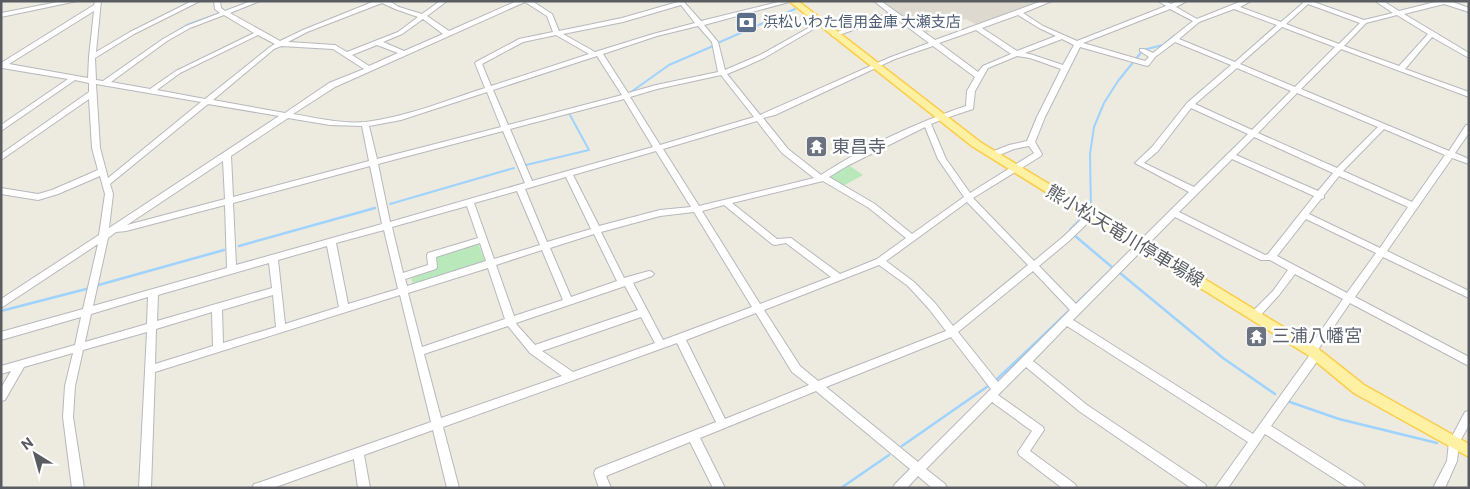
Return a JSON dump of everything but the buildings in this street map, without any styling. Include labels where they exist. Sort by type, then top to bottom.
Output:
[{"type":"main road","name":"熊小松天竜川停車場線","points":[[792,1],[875,67],[992,155],[1255,315],[1312,352],[1359,389],[1469,451]]},
{"type":"street","points":[[1,15],[74,1]]},
{"type":"street","points":[[92,57],[197,1]]},
{"type":"street","points":[[217,1],[218,9],[258,33],[280,43],[335,47],[369,69]]},
{"type":"street","points":[[104,83],[165,40],[188,27],[257,1]]},
{"type":"street","points":[[107,183],[264,54],[280,43],[305,31],[382,1],[424,17],[448,34]]},
{"type":"street","points":[[348,54],[400,33],[444,1]]},
{"type":"street","points":[[1,304],[104,238],[116,228],[332,85],[523,1]]},
{"type":"street","points":[[527,1],[550,16],[556,32],[597,54],[626,96],[796,369],[941,488]]},
{"type":"street","points":[[2,66],[92,80],[330,124],[365,124],[398,118],[655,35],[792,1]]},
{"type":"street","points":[[878,1],[932,43],[979,76]]},
{"type":"street","points":[[1,336],[658,149],[759,118],[932,43],[1049,1]]},
{"type":"street","points":[[1161,1],[1197,21]]},
{"type":"street","points":[[258,488],[661,345],[880,261],[969,198],[1038,154],[1032,143],[1041,117],[1078,44],[1184,1]]},
{"type":"street","points":[[1018,12],[1061,37],[1078,44],[1147,64],[1153,56],[1197,21],[1248,1]]},
{"type":"street","points":[[1378,1],[1469,56]]},
{"type":"street","points":[[530,185],[488,90],[478,62],[514,43],[556,32],[623,20],[683,2],[715,42],[722,72],[785,151],[823,178],[872,206],[912,238]]},
{"type":"street","points":[[1196,192],[1139,164],[1155,149],[1190,105],[1305,2],[1364,22]]},
{"type":"street","points":[[899,488],[1067,321],[1074,308],[1142,246],[1364,22],[1446,2],[1469,10]]},
{"type":"street","points":[[78,488],[68,417],[70,386],[104,238],[108,194],[107,183],[96,148],[92,80],[92,57],[98,4]]},
{"type":"street","points":[[2,66],[98,4]]},
{"type":"street","points":[[1235,7],[1469,95]]},
{"type":"street","points":[[834,34],[893,14]]},
{"type":"street","points":[[116,228],[126,228],[374,163],[626,96],[647,88],[722,72],[742,66],[821,24]]},
{"type":"street","points":[[976,27],[1016,54],[1031,56],[1065,68]]},
{"type":"street","points":[[152,92],[178,72],[258,33]]},
{"type":"street","points":[[1401,69],[1432,33]]},
{"type":"street","points":[[149,370],[640,217],[697,209],[823,178],[844,164],[940,117],[970,107],[971,91],[985,67],[1061,37]]},
{"type":"street","points":[[1174,39],[1469,162]]},
{"type":"street","points":[[377,42],[403,53]]},
{"type":"street","points":[[1143,51],[1153,56]]},
{"type":"street","points":[[1,129],[74,78]]},
{"type":"street","points":[[1,158],[93,93]]},
{"type":"street","points":[[1190,105],[1413,206]]},
{"type":"street","points":[[365,124],[387,226],[453,488]]},
{"type":"street","points":[[927,124],[942,159],[969,198],[1074,308]]},
{"type":"street","points":[[1271,257],[1368,138],[1382,127]]},
{"type":"street","points":[[1221,488],[1314,357],[1312,352],[1348,298],[1469,127]]},
{"type":"street","points":[[992,155],[1012,147],[1032,143]]},
{"type":"street","points":[[227,155],[232,270]]},
{"type":"street","points":[[1231,156],[1320,196]]},
{"type":"street","points":[[1,191],[38,197],[55,192],[103,171]]},
{"type":"street","points":[[569,174],[596,231],[624,282],[644,312],[661,345]]},
{"type":"street","points":[[520,188],[568,302]]},
{"type":"street","points":[[470,202],[513,326],[533,350],[572,377]]},
{"type":"street","points":[[725,202],[775,242],[788,240],[839,278]]},
{"type":"street","points":[[1174,214],[1264,258],[1271,257],[1469,362]]},
{"type":"street","points":[[605,488],[600,473],[951,332],[1066,239],[1091,215]]},
{"type":"street","points":[[1305,215],[1469,295]]},
{"type":"street","points":[[400,277],[433,267],[431,255],[483,239]]},
{"type":"street","points":[[331,242],[344,310]]},
{"type":"street","points":[[273,258],[282,330]]},
{"type":"street","points":[[880,261],[912,284],[932,306],[995,391],[1039,430],[1023,452],[1071,488]]},
{"type":"street","points":[[1255,315],[1276,293],[1294,269]]},
{"type":"street","points":[[419,352],[649,274]]},
{"type":"street","points":[[1,370],[152,328],[277,290]]},
{"type":"street","points":[[145,488],[152,293]]},
{"type":"street","points":[[218,308],[218,349]]},
{"type":"street","points":[[533,350],[644,312]]},
{"type":"street","points":[[1067,321],[1254,440]]},
{"type":"street","points":[[680,338],[722,424]]},
{"type":"street","points":[[1027,362],[1083,408],[1201,488]]},
{"type":"street","points":[[1,397],[21,364]]},
{"type":"street","points":[[1439,488],[1452,461],[1454,442],[1469,415]]},
{"type":"street","points":[[1265,428],[1359,488]]},
{"type":"street","points":[[693,436],[719,488]]},
{"type":"street","points":[[358,452],[364,488]]},
{"type":"shaded area","points":[[881,1],[1043,1],[977,25],[966,19],[923,34]]},
{"type":"green space","points":[[847,164],[863,175],[841,187],[830,177]]},
{"type":"green space","points":[[478,243],[485,261],[413,284],[411,278],[436,270],[435,256]]},
{"type":"waterway","points":[[720,42],[795,9]]},
{"type":"waterway","points":[[161,41],[187,25],[218,14]]},
{"type":"waterway","points":[[1091,209],[1090,154],[1094,127],[1104,103],[1118,81],[1143,50],[1163,45],[1175,35]]},
{"type":"waterway","points":[[631,92],[669,65],[713,46]]},
{"type":"waterway","points":[[526,165],[589,150],[570,115]]},
{"type":"waterway","points":[[390,204],[514,168]]},
{"type":"waterway","points":[[239,246],[375,208],[371,209]]},
{"type":"waterway","points":[[1070,230],[1083,217]]},
{"type":"waterway","points":[[1074,235],[1113,268],[1075,305]]},
{"type":"waterway","points":[[95,286],[224,250]]},
{"type":"waterway","points":[[1120,273],[1223,358],[1275,394]]},
{"type":"waterway","points":[[1,311],[90,288]]},
{"type":"waterway","points":[[995,381],[1071,309]]},
{"type":"waterway","points":[[902,446],[991,384]]},
{"type":"waterway","points":[[1287,401],[1339,419],[1437,443]]},
{"type":"waterway","points":[[841,488],[889,455]]},
{"type":"place","name":"浜松いわた信用金庫 大瀬支店","points":[[747,22]]},
{"type":"place","name":"東昌寺","points":[[816,147]]},
{"type":"place","name":"三浦八幡宮","points":[[1256,336]]}]
